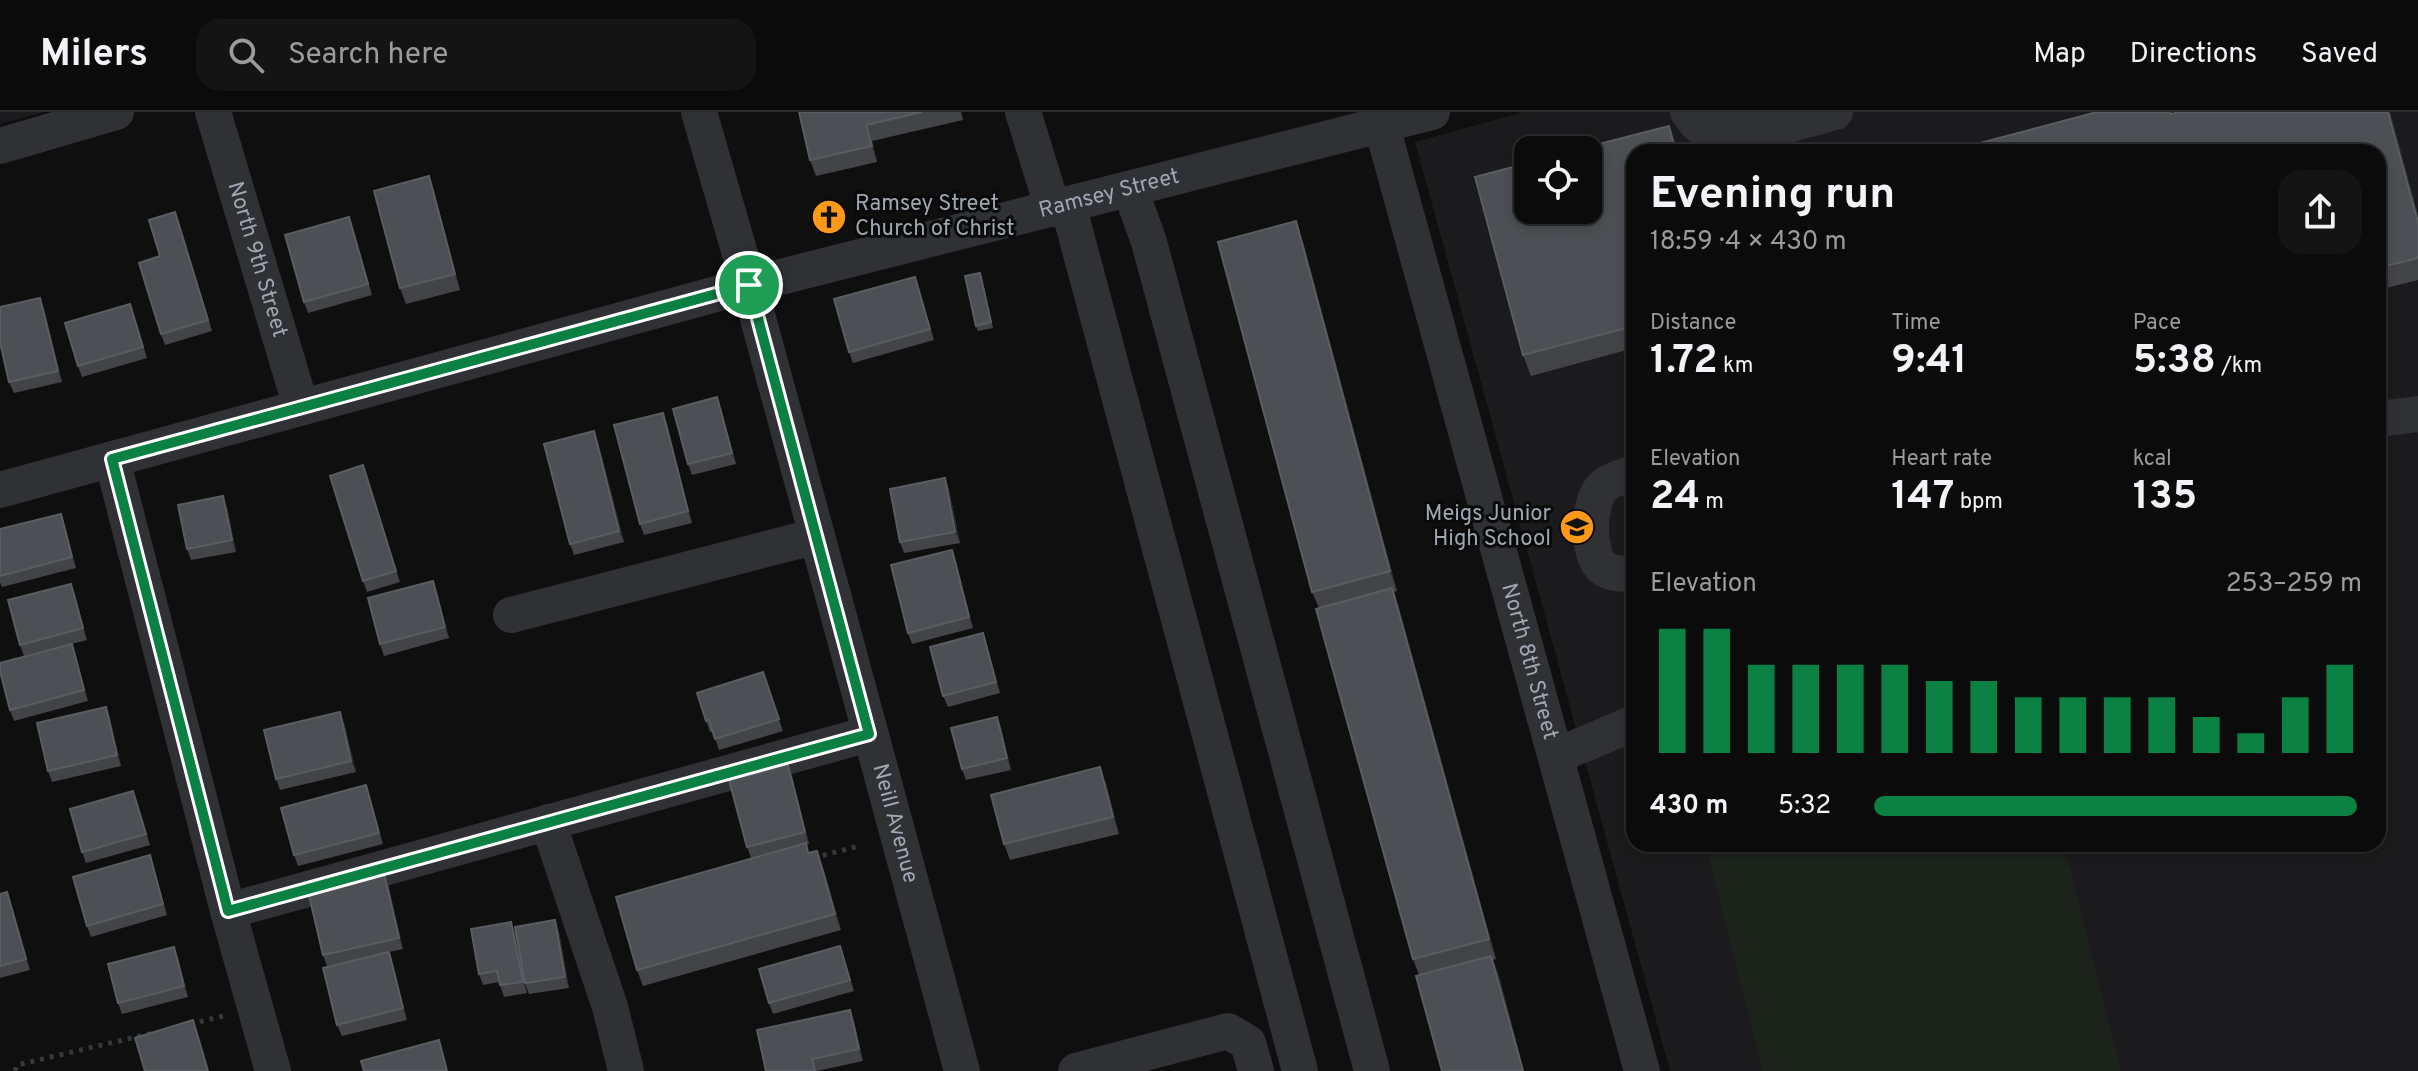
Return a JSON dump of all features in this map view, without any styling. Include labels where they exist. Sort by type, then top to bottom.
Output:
[{"type":"street","points":[[0,146],[116,112]]},
{"type":"street","name":"North 9th Street","points":[[213,112],[301,407]]},
{"type":"street","name":"Neill Avenue","points":[[699,112],[749,285],[962,1071]]},
{"type":"street","points":[[1023,112],[1060,207],[1300,1071]]},
{"type":"street","name":"Ramsey Street","points":[[0,490],[749,285],[1130,189],[1380,119],[1432,112]]},
{"type":"street","points":[[1688,112],[1698,125],[1778,128],[1835,112]]},
{"type":"street","name":"North 8th Street","points":[[1380,119],[1642,1071]]},
{"type":"street","points":[[1130,189],[1149,242],[1372,1071]]},
{"type":"street","points":[[2386,418],[2418,414]]},
{"type":"street","points":[[112,459],[228,911],[273,1071]]},
{"type":"street","points":[[1626,476],[1606,484],[1597,493],[1592,505],[1591,525],[1596,558],[1603,568],[1626,574]]},
{"type":"street","points":[[511,615],[817,536]]},
{"type":"street","points":[[1556,756],[1626,726]]},
{"type":"street","points":[[228,911],[869,734]]},
{"type":"street","points":[[548,822],[610,1007],[626,1071]]},
{"type":"street","points":[[1076,1071],[1228,1031],[1248,1043],[1256,1071]]},
{"type":"path","points":[[800,861],[859,846]]},
{"type":"path","points":[[180,1026],[224,1016]]},
{"type":"path","points":[[15,1071],[17,1065],[165,1030]]},
{"type":"shaded area","points":[[0,112],[43,112],[0,124]]},
{"type":"shaded area","name":"Meigs Junior High School","points":[[1524,112],[2418,112],[2418,1071],[1670,1071],[1415,142]]},
{"type":"shaded area","points":[[1707,852],[2066,852],[2121,1071],[1763,1071]]},
{"type":"building","points":[[799,112],[922,112],[866,125],[872,146],[810,160]]},
{"type":"building","points":[[2097,112],[2388,112],[2418,222],[2418,258],[2386,266],[2386,144],[1976,144]]},
{"type":"building","points":[[1669,126],[1674,144],[1626,144],[1626,328],[1523,355],[1475,177],[1514,167],[1514,224],[1602,224],[1602,143]]},
{"type":"building","points":[[429,176],[455,274],[400,288],[374,191]]},
{"type":"building","points":[[175,212],[208,320],[161,334],[139,263],[160,256],[149,220]]},
{"type":"building","points":[[349,217],[368,284],[304,302],[285,235]]},
{"type":"building","points":[[1296,221],[1390,571],[1312,592],[1218,242]]},
{"type":"building","points":[[980,273],[991,322],[976,326],[965,276]]},
{"type":"building","points":[[915,277],[930,329],[849,352],[834,299]]},
{"type":"building","points":[[40,298],[58,371],[9,382],[0,342],[0,307]]},
{"type":"building","points":[[130,304],[143,347],[78,366],[65,323]]},
{"type":"building","points":[[717,397],[732,453],[688,464],[673,409]]},
{"type":"building","points":[[663,413],[688,511],[640,524],[614,425]]},
{"type":"building","points":[[594,431],[619,531],[570,544],[544,444]]},
{"type":"building","points":[[363,465],[396,571],[363,581],[330,476]]},
{"type":"building","points":[[945,478],[955,532],[900,542],[890,489]]},
{"type":"building","points":[[223,496],[232,540],[187,549],[178,505]]},
{"type":"building","points":[[61,514],[72,557],[0,576],[0,529]]},
{"type":"building","points":[[952,550],[969,617],[908,633],[891,565]]},
{"type":"building","points":[[433,581],[445,627],[380,644],[368,598]]},
{"type":"building","points":[[71,584],[83,628],[20,645],[8,600]]},
{"type":"building","points":[[1392,588],[1489,939],[1413,959],[1316,609]]},
{"type":"building","points":[[983,633],[996,682],[943,696],[930,647]]},
{"type":"building","points":[[72,644],[84,690],[10,710],[0,663]]},
{"type":"building","points":[[763,672],[779,719],[715,739],[697,693]]},
{"type":"building","points":[[106,707],[117,755],[48,771],[37,723]]},
{"type":"building","points":[[340,712],[351,761],[276,779],[264,730]]},
{"type":"building","points":[[997,717],[1007,758],[962,769],[951,728]]},
{"type":"building","points":[[788,765],[805,832],[747,847],[729,780]]},
{"type":"building","points":[[1100,767],[1113,817],[1004,844],[991,795]]},
{"type":"building","points":[[366,785],[379,833],[294,855],[281,808]]},
{"type":"building","points":[[133,791],[146,834],[82,852],[70,809]]},
{"type":"building","points":[[806,843],[808,853],[817,851],[835,914],[637,970],[616,897]]},
{"type":"building","points":[[150,855],[163,904],[87,926],[73,877]]},
{"type":"building","points":[[384,873],[399,938],[323,955],[308,891]]},
{"type":"building","points":[[7,892],[26,959],[0,966],[0,894]]},
{"type":"building","points":[[555,920],[565,977],[525,983],[515,927]]},
{"type":"building","points":[[511,922],[523,982],[500,985],[497,971],[479,974],[471,929]]},
{"type":"building","points":[[840,946],[850,980],[769,1003],[759,969]]},
{"type":"building","points":[[174,947],[184,986],[118,1003],[108,964]]},
{"type":"building","points":[[389,952],[403,1008],[337,1025],[323,968]]},
{"type":"building","points":[[1491,956],[1523,1071],[1442,1071],[1416,976]]},
{"type":"building","points":[[850,1010],[859,1049],[812,1059],[815,1071],[766,1071],[757,1030]]},
{"type":"building","points":[[193,1020],[208,1071],[145,1071],[135,1038]]},
{"type":"building","points":[[439,1040],[447,1071],[364,1071],[361,1061]]},
{"type":"place","name":"Ramsey Street Church of Christ","points":[[829,217]]},
{"type":"place","name":"Meigs Junior High School","points":[[1577,527]]},
{"type":"route","points":[[749,285],[869,734],[228,911],[112,459],[749,285]]}]
